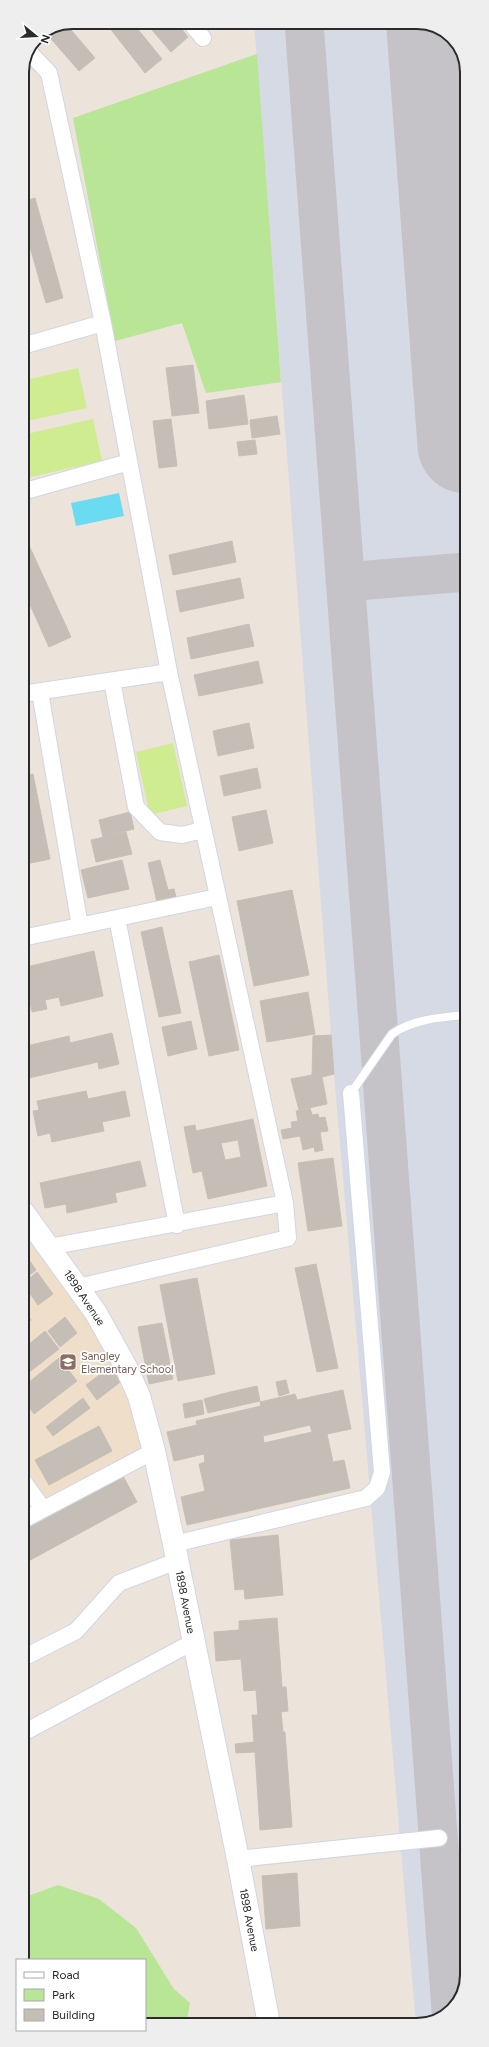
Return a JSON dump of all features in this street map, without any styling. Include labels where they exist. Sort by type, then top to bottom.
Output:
[{"type":"street","points":[[196,29],[203,38]]},
{"type":"street","points":[[33,56],[49,72],[103,323],[169,672],[285,1203],[288,1238],[78,1287]]},
{"type":"street","points":[[29,344],[103,323]]},
{"type":"street","points":[[29,490],[129,462]]},
{"type":"street","points":[[29,693],[169,672]]},
{"type":"street","points":[[112,681],[136,807],[160,832],[182,835],[203,830]]},
{"type":"street","points":[[40,692],[80,926]]},
{"type":"street","points":[[29,937],[217,897]]},
{"type":"street","points":[[117,918],[178,1224]]},
{"type":"street","points":[[29,1655],[76,1631],[119,1583],[175,1552],[366,1498],[377,1488],[382,1472],[352,1093]]},
{"type":"street","points":[[49,1248],[285,1203]]},
{"type":"street","name":"1898 Avenue","points":[[29,1220],[96,1314],[126,1367],[139,1396],[154,1452],[175,1552],[238,1859],[268,2018]]},
{"type":"street","points":[[29,1517],[154,1452]]},
{"type":"street","points":[[29,1489],[43,1509]]},
{"type":"street","points":[[29,1730],[193,1642]]},
{"type":"street","points":[[238,1859],[439,1838]]},
{"type":"lane","points":[[352,1093],[392,1034],[401,1028],[439,1017],[460,1015]]},
{"type":"shaded area","points":[[255,29],[420,29],[433,32],[441,36],[451,46],[458,58],[460,72],[460,1981],[456,1994],[445,2007],[433,2015],[417,2018],[415,2018],[334,1074]]},
{"type":"shaded area","name":"Sangley Elementary School","points":[[29,1239],[76,1299],[121,1376],[144,1437],[141,1448],[46,1497],[29,1475]]},
{"type":"green space","points":[[257,54],[281,382],[206,393],[182,323],[115,341],[73,118]]},
{"type":"green space","points":[[78,368],[87,408],[29,420],[29,379]]},
{"type":"green space","points":[[93,419],[102,461],[29,477],[29,433]]},
{"type":"green space","points":[[173,743],[187,806],[150,815],[136,752]]},
{"type":"green space","points":[[58,1885],[99,1899],[136,1928],[174,1989],[190,2003],[187,2018],[146,2018],[146,1959],[29,1959],[29,1896]]},
{"type":"water","points":[[119,493],[124,516],[76,526],[71,503]]},
{"type":"building","points":[[70,29],[95,58],[79,71],[56,45],[56,32]]},
{"type":"building","points":[[110,29],[138,29],[162,59],[145,73]]},
{"type":"building","points":[[151,29],[182,29],[188,37],[171,52]]},
{"type":"building","points":[[35,198],[63,298],[46,303],[29,244],[29,200]]},
{"type":"building","points":[[193,365],[199,413],[172,416],[166,368]]},
{"type":"building","points":[[244,395],[248,424],[209,429],[206,401]]},
{"type":"building","points":[[277,416],[280,434],[252,438],[250,420]]},
{"type":"building","points":[[171,419],[177,466],[159,468],[153,421]]},
{"type":"building","points":[[255,440],[257,454],[239,456],[237,442]]},
{"type":"building","points":[[232,541],[236,562],[173,575],[169,555]]},
{"type":"building","points":[[29,545],[71,637],[49,647],[29,603]]},
{"type":"building","points":[[240,578],[244,598],[180,612],[176,591]]},
{"type":"building","points":[[249,624],[254,646],[191,659],[187,638]]},
{"type":"building","points":[[258,661],[263,683],[199,696],[194,675]]},
{"type":"building","points":[[249,723],[254,748],[218,756],[213,731]]},
{"type":"building","points":[[257,768],[261,788],[224,796],[220,776]]},
{"type":"building","points":[[33,774],[50,859],[29,863],[29,775]]},
{"type":"building","points":[[266,810],[273,843],[239,851],[232,817]]},
{"type":"building","points":[[130,812],[134,829],[103,837],[99,820]]},
{"type":"building","points":[[126,832],[132,854],[96,862],[91,840]]},
{"type":"building","points":[[122,860],[129,889],[88,898],[81,870]]},
{"type":"building","points":[[160,860],[168,890],[174,889],[176,897],[157,902],[148,863]]},
{"type":"building","points":[[292,890],[309,975],[254,986],[237,901]]},
{"type":"building","points":[[162,927],[181,1013],[159,1017],[141,932]]},
{"type":"building","points":[[94,951],[103,996],[61,1006],[59,997],[45,1000],[47,1009],[32,1012],[29,1003],[29,966]]},
{"type":"building","points":[[219,955],[239,1050],[209,1056],[189,962]]},
{"type":"building","points":[[308,992],[315,1034],[267,1042],[260,1001]]},
{"type":"building","points":[[191,1021],[197,1049],[168,1056],[162,1027]]},
{"type":"building","points":[[112,1033],[119,1064],[99,1069],[98,1062],[29,1078],[29,1045],[69,1036],[70,1043]]},
{"type":"building","points":[[331,1035],[334,1074],[322,1077],[327,1104],[299,1110],[291,1079],[312,1075],[313,1036]]},
{"type":"building","points":[[86,1091],[88,1099],[125,1091],[130,1116],[102,1122],[104,1131],[52,1142],[50,1133],[38,1136],[33,1111],[39,1110],[37,1101]]},
{"type":"building","points":[[310,1108],[312,1115],[318,1114],[319,1118],[325,1117],[328,1131],[320,1132],[323,1150],[315,1152],[314,1147],[303,1150],[300,1136],[283,1139],[281,1130],[292,1128],[291,1122],[298,1121],[296,1111]]},
{"type":"building","points":[[253,1119],[267,1186],[208,1199],[202,1171],[193,1173],[184,1127],[195,1125],[196,1131]],"holes":[[[238,1140],[241,1157],[225,1160],[221,1143]]]},
{"type":"building","points":[[333,1158],[342,1226],[308,1231],[298,1163]]},
{"type":"building","points":[[140,1161],[146,1186],[115,1193],[117,1202],[67,1213],[66,1204],[45,1208],[40,1183]]},
{"type":"building","points":[[29,1260],[36,1270],[29,1275]]},
{"type":"building","points":[[316,1264],[338,1368],[317,1372],[295,1268]]},
{"type":"building","points":[[37,1272],[53,1294],[38,1305],[29,1292],[29,1279]]},
{"type":"building","points":[[197,1278],[215,1374],[178,1381],[160,1285]]},
{"type":"building","points":[[65,1317],[77,1333],[60,1347],[48,1331]]},
{"type":"building","points":[[162,1323],[173,1379],[149,1384],[138,1327]]},
{"type":"building","points":[[45,1331],[59,1349],[29,1372],[29,1344]]},
{"type":"building","points":[[59,1358],[77,1381],[34,1414],[29,1407],[29,1382]]},
{"type":"building","points":[[113,1365],[124,1379],[97,1400],[86,1385]]},
{"type":"building","points":[[286,1380],[289,1393],[279,1396],[276,1382]]},
{"type":"building","points":[[257,1386],[260,1401],[242,1405],[239,1390]]},
{"type":"building","points":[[239,1390],[242,1405],[225,1409],[222,1394]]},
{"type":"building","points":[[343,1390],[351,1429],[327,1434],[333,1462],[344,1460],[350,1488],[187,1525],[181,1497],[205,1491],[199,1464],[205,1462],[204,1454],[174,1461],[167,1432],[197,1425],[196,1421],[261,1406],[260,1402],[295,1394],[297,1400]],"holes":[[[310,1425],[312,1432],[264,1443],[263,1436]]]},
{"type":"building","points":[[222,1394],[225,1409],[208,1413],[204,1399]]},
{"type":"building","points":[[83,1398],[90,1408],[53,1436],[46,1427]]},
{"type":"building","points":[[202,1400],[204,1414],[185,1418],[183,1404]]},
{"type":"building","points":[[99,1426],[112,1451],[49,1485],[35,1460]]},
{"type":"building","points":[[123,1476],[137,1502],[29,1561],[29,1528]]},
{"type":"building","points":[[278,1535],[283,1595],[245,1599],[244,1589],[235,1590],[230,1540]]},
{"type":"building","points":[[277,1618],[282,1687],[286,1687],[288,1711],[281,1712],[283,1732],[285,1732],[292,1827],[260,1830],[255,1752],[236,1753],[235,1744],[254,1742],[252,1715],[258,1715],[256,1690],[244,1691],[241,1659],[216,1661],[214,1632],[239,1630],[239,1621]]},
{"type":"building","points":[[297,1873],[300,1926],[266,1929],[262,1876]]},
{"type":"taxiway","points":[[305,29],[450,2002]]},
{"type":"taxiway","points":[[345,582],[460,572]]},
{"type":"runway","points":[[435,33],[460,364]]},
{"type":"place","name":"Sangley Elementary School","points":[[68,1362]]}]
